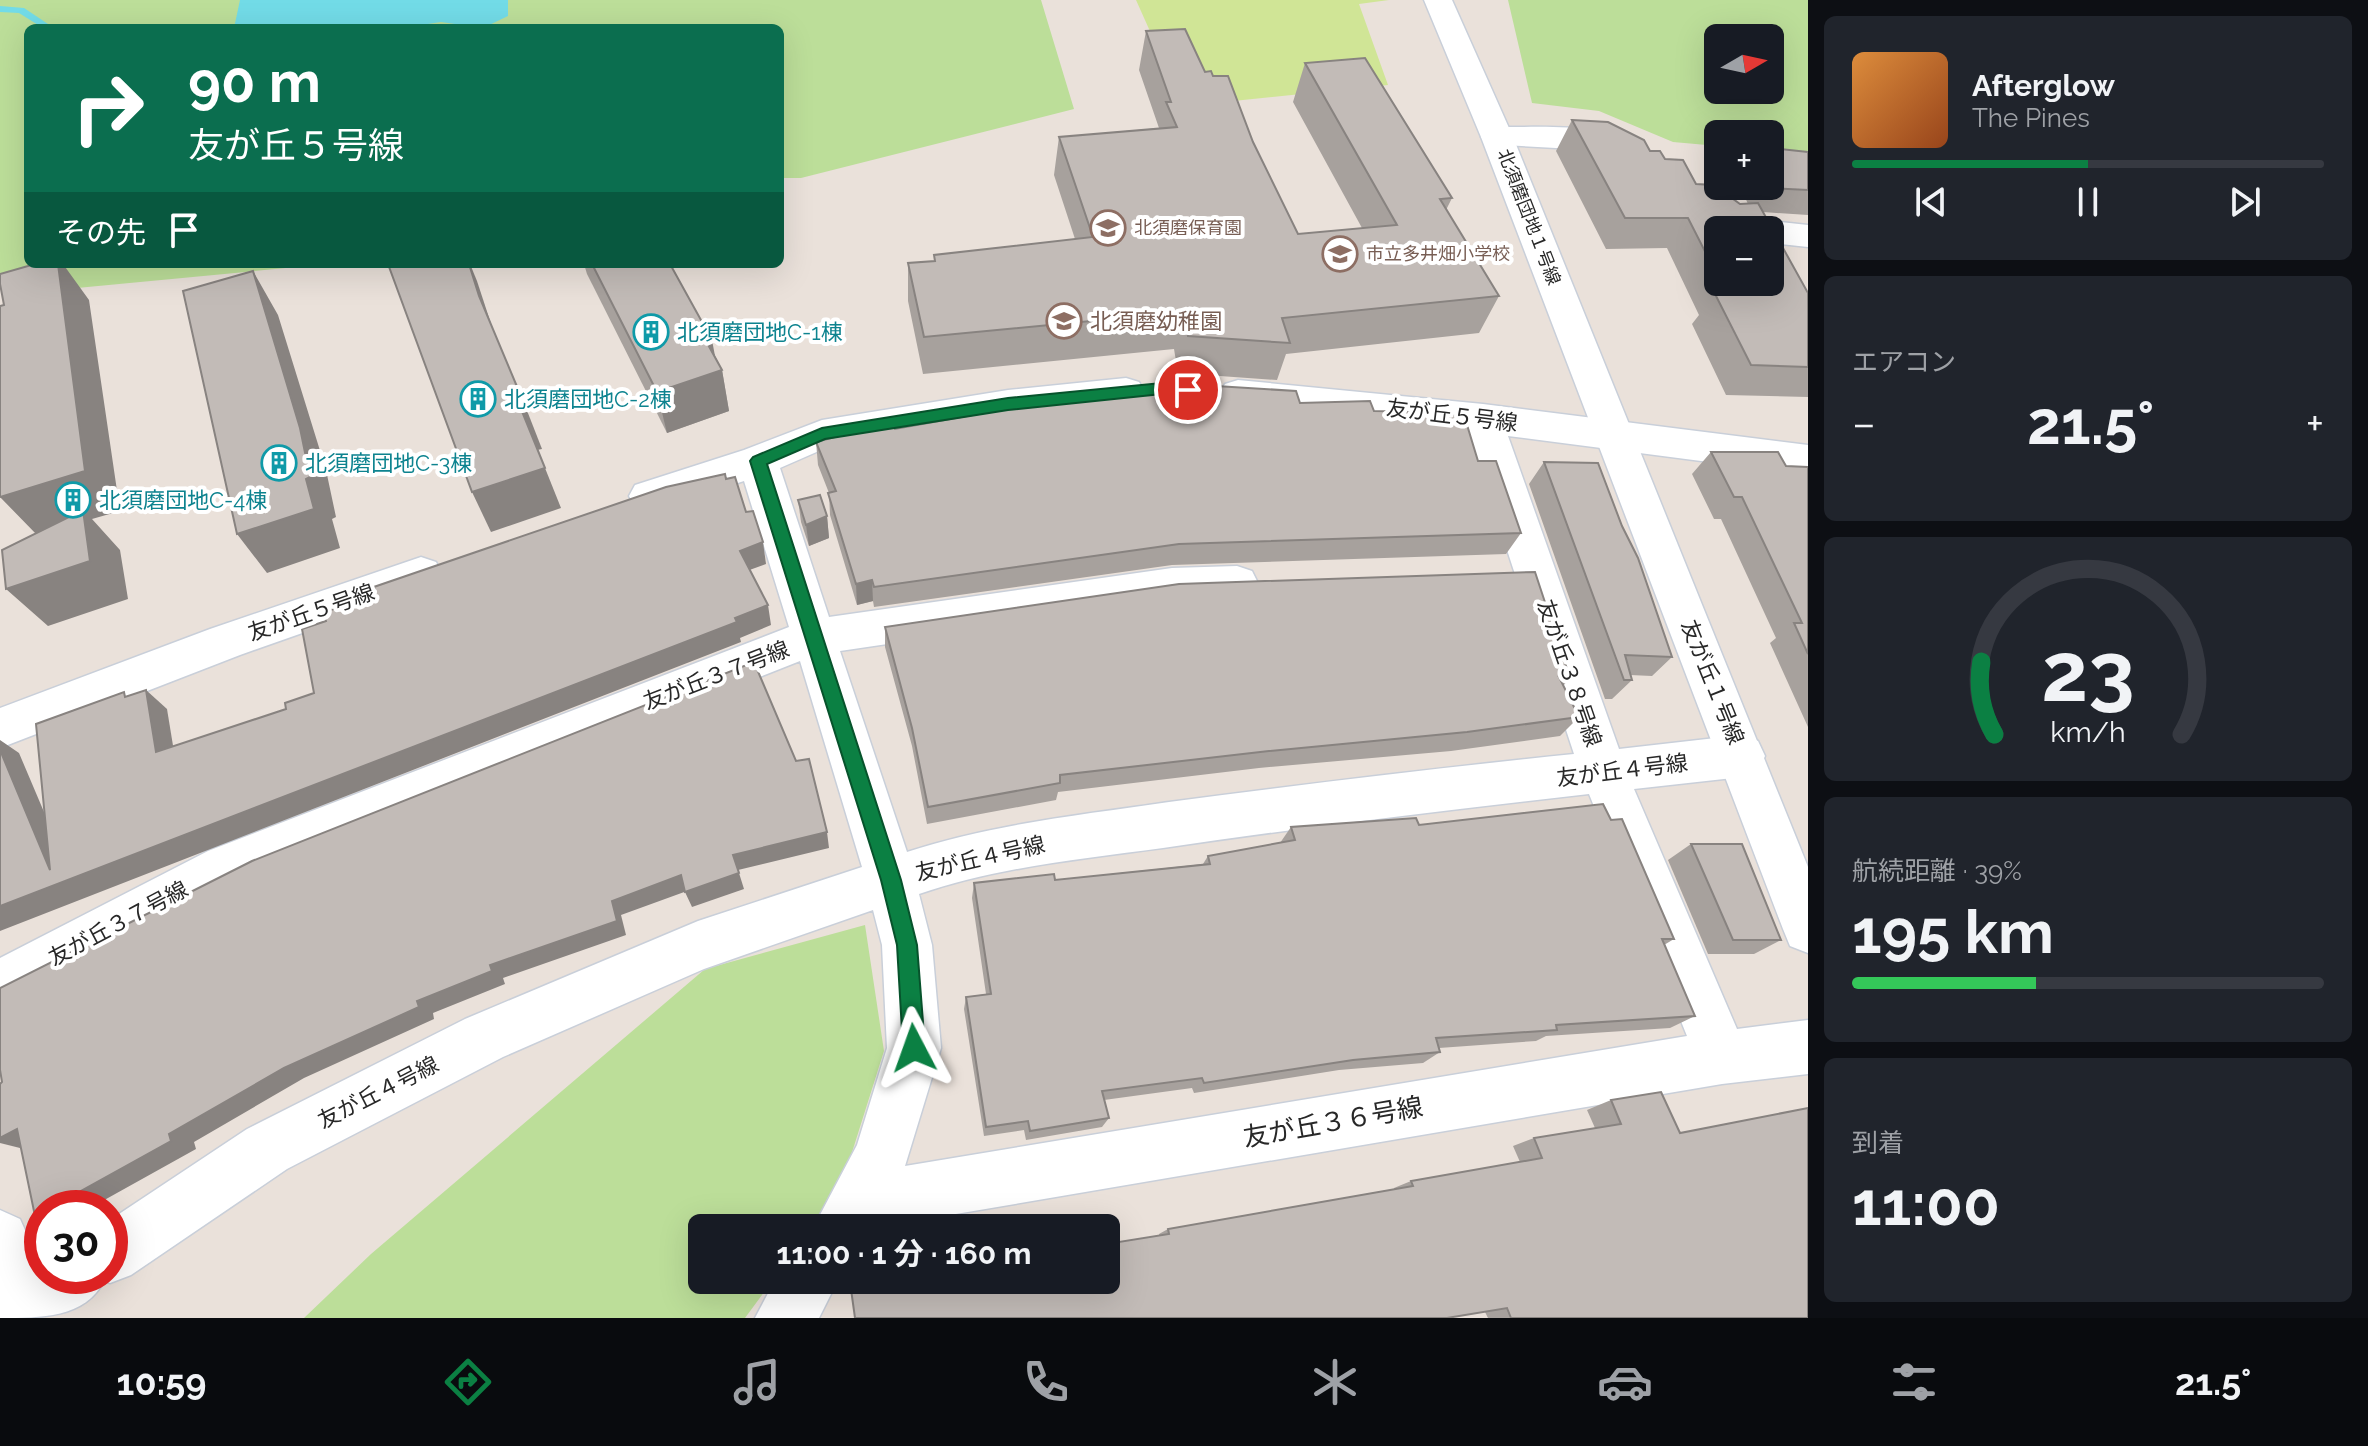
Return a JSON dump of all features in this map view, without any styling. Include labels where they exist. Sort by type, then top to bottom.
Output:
[{"type":"street","name":"北須磨団地１号線","points":[[1438,0],[1497,137],[1614,437]]},
{"type":"street","points":[[1497,137],[1598,140],[1652,169]]},
{"type":"street","points":[[1784,246],[1808,236]]},
{"type":"street","points":[[614,508],[758,461],[822,434],[1008,404],[1162,389]]},
{"type":"street","name":"友が丘５号線","points":[[1205,391],[1292,397],[1483,418],[1808,460]]},
{"type":"street","name":"友が丘３８号線","points":[[1483,418],[1604,773],[1722,1057]]},
{"type":"street","name":"友が丘１号線","points":[[1614,437],[1808,929]]},
{"type":"street","points":[[758,461],[891,880],[907,945],[914,1048],[881,1157],[851,1214]]},
{"type":"street","name":"友が丘５号線","points":[[0,728],[225,642],[453,563]]},
{"type":"street","points":[[1488,575],[1535,573]]},
{"type":"street","name":"友が丘３７号線","points":[[0,986],[225,867],[813,637],[1172,585],[1282,581]]},
{"type":"street","name":"友が丘４号線","points":[[128,1242],[267,1149],[484,1038],[698,946],[947,862],[1025,845],[1320,803],[1742,756]]},
{"type":"street","name":"友が丘３６号線","points":[[856,1214],[1722,1057],[1808,1047]]},
{"type":"street","points":[[0,1239],[15,1318],[50,1294]]},
{"type":"street","points":[[785,1318],[800,1294]]},
{"type":"green space","points":[[0,0],[1041,0],[1074,109],[801,178],[784,178],[784,24],[24,24],[24,268],[286,268],[35,292],[0,286]]},
{"type":"green space","points":[[1136,0],[1389,0],[1359,4],[1388,85],[1214,103],[1162,58]]},
{"type":"green space","points":[[1508,0],[1808,0],[1808,155],[1784,152],[1784,120],[1704,120],[1704,145],[1673,142],[1599,111],[1532,103]]},
{"type":"green space","points":[[865,925],[884,1051],[842,1184],[820,1214],[688,1214],[688,1294],[763,1294],[745,1318],[304,1318],[371,1254],[705,969]]},
{"type":"water","points":[[240,0],[508,0],[508,16],[491,24],[235,24]]},
{"type":"building","points":[[1185,29],[1205,72],[1211,71],[1213,76],[1228,76],[1253,142],[1298,234],[1397,225],[1305,63],[1365,58],[1452,198],[1440,199],[1499,296],[1282,318],[1290,343],[1188,336],[1184,312],[924,337],[908,263],[935,261],[934,255],[1093,237],[1059,137],[1177,127],[1166,102],[1171,102],[1146,31]]},
{"type":"building","points":[[1572,120],[1608,122],[1644,140],[1650,151],[1660,151],[1665,159],[1683,160],[1696,184],[1704,184],[1704,200],[1758,203],[1765,216],[1704,216],[1704,249],[1688,218],[1625,218]]},
{"type":"building","points":[[1784,149],[1808,152],[1808,190],[1784,189]]},
{"type":"building","points":[[1784,250],[1808,293],[1808,367],[1751,365],[1716,296],[1784,296]]},
{"type":"building","points":[[24,267],[59,268],[85,471],[0,497],[0,306],[4,305],[0,274]]},
{"type":"building","name":"北須磨団地C-2棟","points":[[389,268],[470,268],[526,408],[521,409],[545,468],[472,492]]},
{"type":"building","name":"北須磨団地C-1棟","points":[[594,268],[672,268],[712,340],[706,341],[722,370],[657,392]]},
{"type":"building","name":"北須磨団地C-3棟","points":[[253,271],[300,428],[310,477],[306,479],[314,509],[237,534],[183,291]]},
{"type":"building","points":[[1168,383],[1296,391],[1300,403],[1370,401],[1374,411],[1464,415],[1478,461],[1496,461],[1521,533],[1179,544],[874,587],[872,580],[856,584],[828,493],[836,491],[816,442],[892,422],[895,429]]},
{"type":"building","points":[[1711,452],[1778,452],[1786,466],[1808,467],[1808,654],[1794,623],[1802,623],[1742,497],[1734,497]]},
{"type":"building","points":[[1544,462],[1598,463],[1638,558],[1672,657],[1625,655],[1632,680],[1624,680]]},
{"type":"building","points":[[725,474],[726,479],[735,477],[746,512],[753,511],[763,542],[740,551],[768,605],[735,618],[737,622],[0,906],[0,750],[50,870],[36,724],[124,692],[125,697],[146,690],[156,752],[286,709],[285,703],[314,693],[302,629],[326,621],[324,612],[367,599],[365,590],[666,487]]},
{"type":"building","points":[[820,495],[827,516],[806,525],[798,500]]},
{"type":"building","points":[[83,510],[90,561],[6,589],[2,550]]},
{"type":"building","points":[[1535,572],[1570,678],[1559,677],[1579,717],[1467,732],[1060,775],[1060,783],[928,807],[912,728],[885,627],[1179,584]]},
{"type":"building","points":[[754,662],[796,761],[809,759],[827,832],[733,855],[739,873],[685,892],[681,875],[612,901],[617,921],[490,965],[492,971],[417,1001],[419,1007],[284,1068],[169,1134],[171,1141],[83,1190],[30,1190],[17,1129],[0,1138],[0,988],[252,861]]},
{"type":"building","points":[[1603,804],[1611,820],[1622,819],[1674,939],[1662,939],[1695,1016],[1556,1025],[1557,1030],[1436,1038],[1440,1052],[1353,1060],[1204,1083],[1202,1078],[1102,1091],[1109,1118],[1030,1131],[1028,1121],[986,1127],[966,997],[991,994],[974,883],[1054,874],[1055,880],[1210,864],[1208,856],[1295,840],[1291,827],[1416,818],[1419,825]]},
{"type":"building","points":[[1691,844],[1742,844],[1781,940],[1733,940]]},
{"type":"building","points":[[1661,1092],[1680,1133],[1808,1108],[1808,1318],[1511,1318],[1507,1308],[1447,1318],[855,1318],[852,1294],[1120,1294],[1120,1242],[1169,1234],[1168,1229],[1413,1186],[1411,1181],[1542,1158],[1534,1138],[1621,1124],[1611,1100]]},
{"type":"waterway","points":[[0,9],[21,10],[43,24]]},
{"type":"place","name":"北須磨保育園","points":[[1108,228]]},
{"type":"place","name":"市立多井畑小学校","points":[[1340,254]]},
{"type":"place","name":"北須磨幼稚園","points":[[1064,321]]},
{"type":"place","name":"北須磨団地C-1棟","points":[[651,332]]},
{"type":"place","name":"北須磨団地C-2棟","points":[[478,399]]},
{"type":"place","name":"北須磨団地C-3棟","points":[[279,463]]},
{"type":"place","name":"北須磨団地C-4棟","points":[[73,500]]},
{"type":"route","points":[[914,1048],[907,945],[891,880],[758,461],[822,434],[1008,404],[1162,389],[1188,390]]}]
